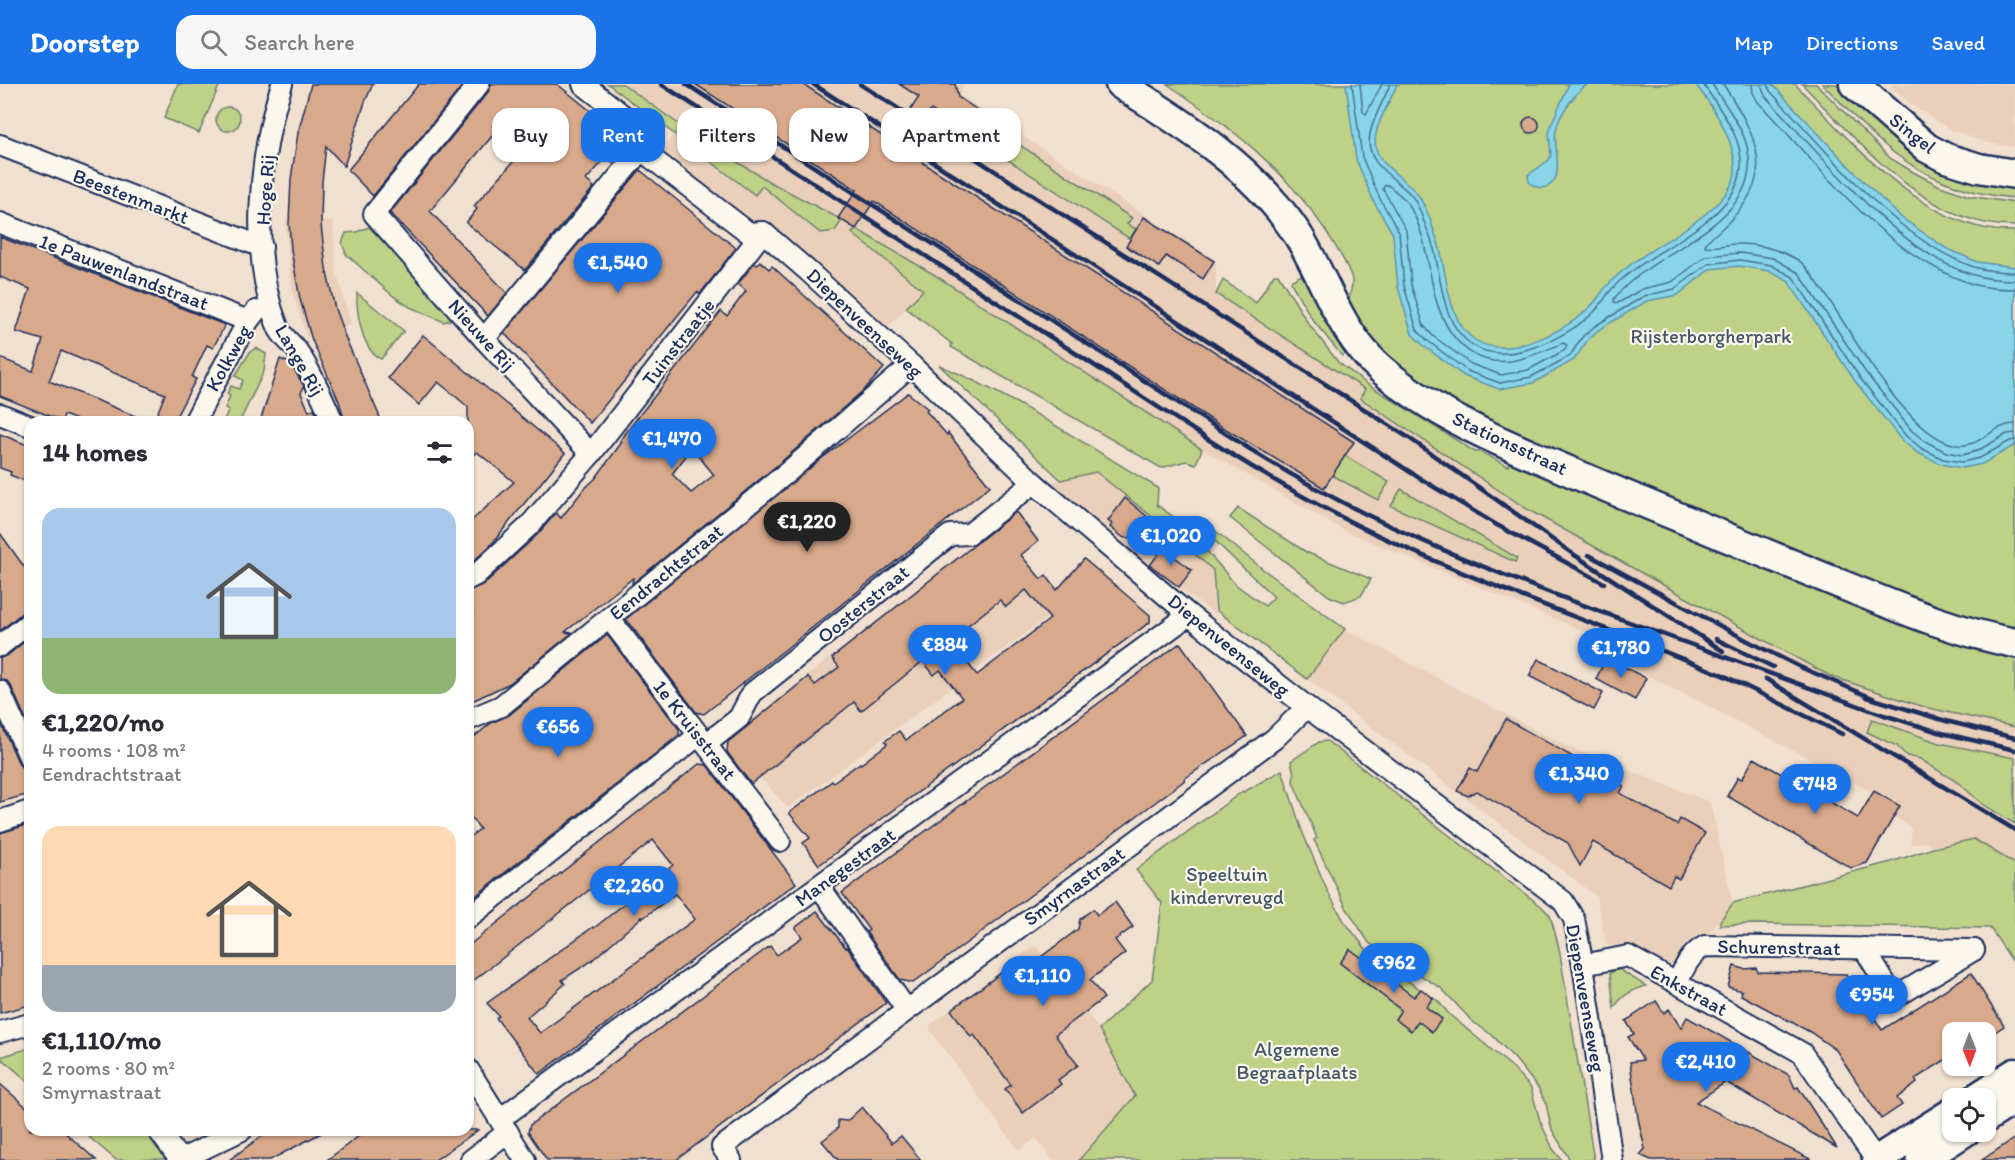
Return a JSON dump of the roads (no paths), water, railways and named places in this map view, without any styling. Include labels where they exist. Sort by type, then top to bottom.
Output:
[{"type":"street","name":"Hoge Rij","points":[[267,297],[260,215],[274,110],[282,84]]},
{"type":"street","name":"Nieuwe Rij","points":[[479,84],[374,214],[484,339],[591,454]]},
{"type":"street","points":[[583,84],[614,108]]},
{"type":"street","name":"Stationsstraat","points":[[1120,84],[1196,133],[1244,173],[1271,201],[1303,244],[1330,300],[1351,335],[1380,368],[1430,405],[1497,441],[1938,624],[2015,643]]},
{"type":"street","name":"Singel","points":[[1854,84],[1926,148],[1946,158],[1979,168],[2015,174]]},
{"type":"street","name":"Beestenmarkt","points":[[0,145],[262,247]]},
{"type":"street","points":[[484,339],[631,162]]},
{"type":"street","name":"Diepenveenseweg","points":[[657,162],[749,233],[763,232],[911,365],[1034,483],[1189,615],[1563,900],[1574,919],[1583,965],[1612,1160]]},
{"type":"street","name":"1e Pauwenlandstraat","points":[[0,223],[248,321]]},
{"type":"street","name":"Tuinstraatje","points":[[474,576],[529,526],[591,454],[763,232]]},
{"type":"street","name":"Kolkweg","points":[[197,416],[248,321],[267,297]]},
{"type":"street","name":"Lange Rij","points":[[267,297],[279,330],[297,351],[330,416]]},
{"type":"street","name":"Eendrachtstraat","points":[[474,717],[501,706],[789,471],[911,365]]},
{"type":"street","points":[[0,414],[24,424]]},
{"type":"street","name":"Oosterstraat","points":[[474,913],[703,739],[739,718],[752,693],[950,535],[969,534],[1034,483]]},
{"type":"street","name":"Manegestraat","points":[[471,1160],[504,1125],[819,886],[1189,615]]},
{"type":"street","name":"1e Kruisstraat","points":[[609,618],[780,842]]},
{"type":"street","points":[[0,646],[24,627]]},
{"type":"street","points":[[0,691],[24,745]]},
{"type":"street","name":"Smyrnastraat","points":[[727,1154],[906,1009],[1274,738],[1307,707]]},
{"type":"street","points":[[0,821],[24,813]]},
{"type":"street","points":[[819,886],[906,1009]]},
{"type":"street","name":"Schurenstraat","points":[[1677,982],[1688,960],[1696,950],[1705,946],[1864,948],[1974,950],[1894,998],[1864,948]]},
{"type":"street","name":"Enkstraat","points":[[1583,965],[1628,956],[1802,1053],[1876,1160]]},
{"type":"street","points":[[0,1032],[24,1026]]},
{"type":"street","points":[[1992,1088],[2015,1073]]},
{"type":"street","points":[[474,1078],[525,1160]]},
{"type":"street","points":[[1996,1111],[2015,1099]]},
{"type":"street","points":[[1876,1160],[1942,1119]]},
{"type":"street","points":[[162,1136],[180,1160],[230,1136]]},
{"type":"street","points":[[1921,1160],[1949,1142]]},
{"type":"water","points":[[1346,84],[1397,84],[1382,115],[1376,134],[1377,153],[1388,167],[1415,191],[1424,204],[1439,245],[1450,298],[1459,322],[1475,340],[1488,346],[1503,347],[1519,345],[1552,334],[1580,316],[1620,273],[1691,225],[1718,203],[1728,191],[1734,178],[1735,167],[1729,141],[1710,104],[1695,84],[1772,84],[1861,179],[1902,218],[1944,247],[1977,262],[2015,267],[2015,445],[1982,464],[1962,468],[1941,464],[1918,453],[1902,441],[1855,381],[1788,281],[1769,271],[1739,266],[1710,269],[1678,295],[1647,301],[1598,330],[1574,360],[1533,383],[1499,389],[1464,376],[1412,334],[1398,287],[1393,234],[1374,202],[1356,159]]},
{"type":"water","points":[[1569,84],[1588,84],[1573,98],[1558,124],[1555,136],[1556,177],[1546,187],[1537,187],[1529,182],[1528,175],[1549,160],[1551,125]]},
{"type":"railway","points":[[661,84],[1190,428],[1324,508],[1422,556],[1727,677]]},
{"type":"railway","points":[[686,84],[1256,453],[1346,504],[1439,548],[1583,605],[1884,715],[1942,733],[2015,750]]},
{"type":"railway","points":[[813,84],[1421,479],[1495,524],[1604,583]]},
{"type":"railway","points":[[860,84],[1409,438],[1573,554],[1723,651]]},
{"type":"railway","points":[[1589,555],[1750,642],[1800,667],[1875,699]]},
{"type":"railway","points":[[1716,639],[1773,667]]},
{"type":"railway","points":[[1721,674],[1842,734]]},
{"type":"railway","points":[[1766,679],[2015,830]]},
{"type":"railway","points":[[1867,697],[1946,721],[2015,738]]},
{"type":"park label","name":"Rijsterborgherpark","points":[[1711,336]]},
{"type":"park label","name":"Speeltuin kindervreugd","points":[[1227,886]]},
{"type":"park label","name":"Algemene Begraafplaats","points":[[1297,1060]]}]
